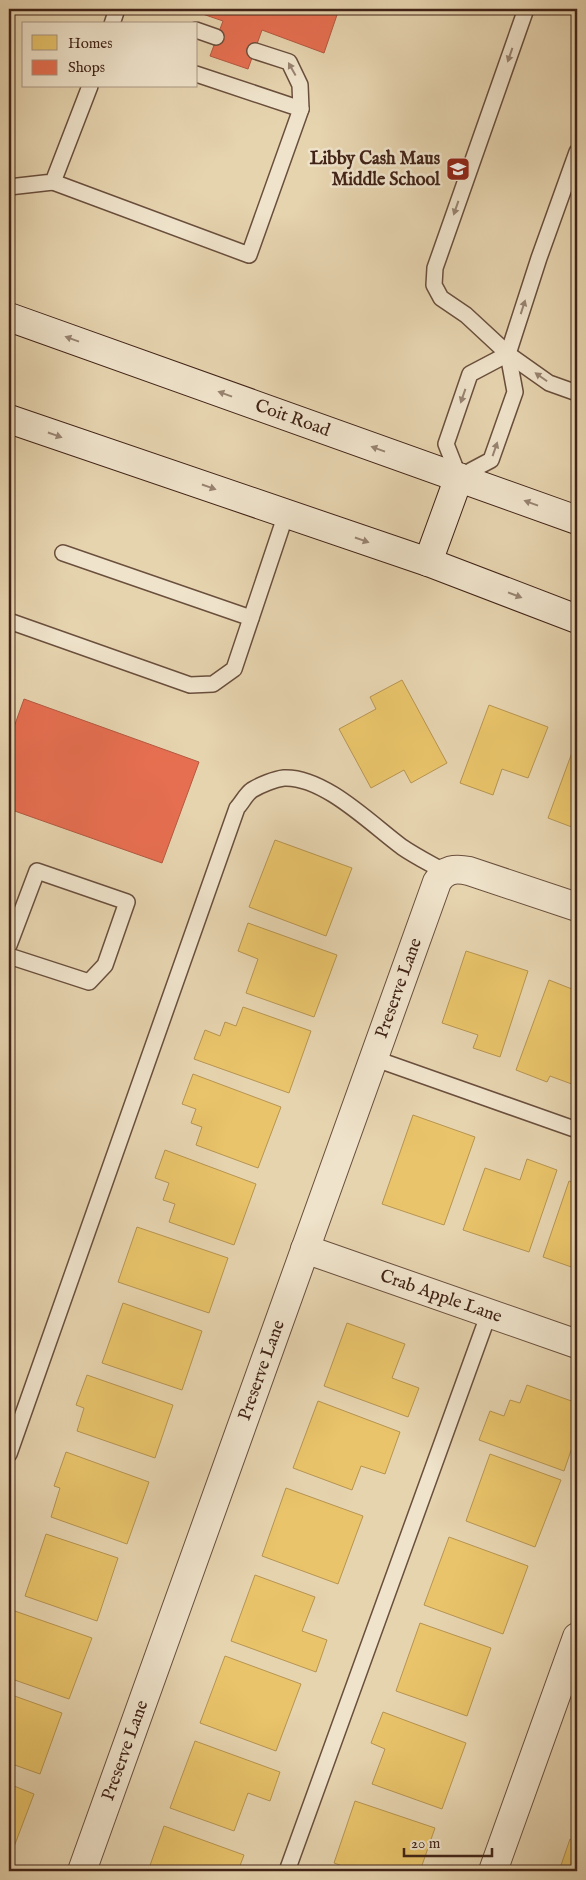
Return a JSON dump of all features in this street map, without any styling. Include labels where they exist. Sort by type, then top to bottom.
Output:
[{"type":"street","name":"Coit Road","points":[[9,317],[577,520]]},
{"type":"street","points":[[9,419],[428,562],[577,619]]},
{"type":"street","points":[[428,562],[459,478]]},
{"type":"street","points":[[445,872],[454,869],[469,871],[577,907]]},
{"type":"street","name":"Preserve Lane","points":[[82,1871],[373,1058],[437,882],[445,872]]},
{"type":"street","name":"Crab Apple Lane","points":[[304,1249],[577,1344]]},
{"type":"street","points":[[493,1871],[577,1637]]},
{"type":"lane","points":[[113,22],[117,9]]},
{"type":"lane","points":[[526,9],[434,268],[434,285],[442,298],[466,315],[508,354],[549,383],[577,392]]},
{"type":"lane","points":[[198,31],[216,37]]},
{"type":"lane","points":[[9,187],[53,182],[249,254],[301,109],[300,85],[289,62],[255,51]]},
{"type":"lane","points":[[198,75],[301,109]]},
{"type":"lane","points":[[53,182],[89,88]]},
{"type":"lane","points":[[508,354],[470,374],[446,444],[459,478],[491,460],[515,392],[508,354],[539,258],[577,152]]},
{"type":"lane","points":[[9,621],[190,684],[213,684],[234,669],[286,514]]},
{"type":"lane","points":[[63,552],[251,618]]},
{"type":"lane","points":[[9,1454],[237,808],[250,791],[284,778],[319,786],[336,796],[404,848],[445,872]]},
{"type":"lane","points":[[9,945],[37,871],[127,902],[105,965],[89,982],[9,956]]},
{"type":"lane","points":[[373,1058],[577,1130]]},
{"type":"lane","points":[[287,1871],[489,1314]]},
{"type":"building: Homes","points":[[402,680],[447,763],[411,783],[404,770],[371,788],[339,729],[376,709],[370,697]]},
{"type":"building: Homes","points":[[489,705],[548,727],[528,778],[502,769],[493,795],[460,783]]},
{"type":"building: Homes","points":[[577,739],[577,829],[548,818]]},
{"type":"building: Homes","points":[[275,840],[352,868],[326,936],[249,907]]},
{"type":"building: Homes","points":[[248,923],[337,955],[314,1017],[246,993],[258,959],[238,951]]},
{"type":"building: Homes","points":[[466,951],[528,971],[500,1057],[473,1048],[478,1035],[442,1023]]},
{"type":"building: Homes","points":[[549,980],[577,991],[577,1086],[550,1076],[547,1082],[516,1070]]},
{"type":"building: Homes","points":[[243,1007],[311,1031],[289,1093],[194,1059],[205,1030],[220,1036],[225,1022],[236,1026]]},
{"type":"building: Homes","points":[[193,1074],[281,1107],[258,1168],[196,1145],[202,1127],[191,1123],[196,1109],[182,1104]]},
{"type":"building: Homes","points":[[413,1115],[475,1137],[444,1225],[382,1204]]},
{"type":"building: Homes","points":[[165,1150],[256,1184],[234,1245],[169,1222],[175,1204],[163,1200],[169,1183],[155,1178]]},
{"type":"building: Homes","points":[[527,1159],[557,1170],[529,1252],[463,1230],[485,1168],[520,1180]]},
{"type":"building: Homes","points":[[569,1181],[577,1184],[577,1269],[543,1257]]},
{"type":"building: Homes","points":[[137,1227],[228,1258],[209,1313],[118,1282]]},
{"type":"building: Homes","points":[[123,1303],[202,1331],[182,1390],[102,1363]]},
{"type":"building: Homes","points":[[347,1323],[405,1344],[392,1378],[419,1388],[408,1417],[324,1386]]},
{"type":"building: Homes","points":[[87,1375],[173,1405],[155,1458],[77,1431],[84,1408],[76,1405]]},
{"type":"building: Homes","points":[[527,1385],[577,1403],[577,1433],[564,1471],[479,1440],[490,1411],[504,1416],[510,1400],[520,1403]]},
{"type":"building: Homes","points":[[318,1401],[400,1432],[385,1474],[361,1466],[352,1490],[293,1468]]},
{"type":"building: Homes","points":[[66,1452],[149,1482],[127,1544],[51,1517],[60,1488],[54,1486]]},
{"type":"building: Homes","points":[[490,1454],[561,1480],[535,1547],[466,1521]]},
{"type":"building: Homes","points":[[286,1488],[363,1516],[338,1584],[262,1556]]},
{"type":"building: Homes","points":[[46,1534],[118,1558],[97,1621],[25,1596]]},
{"type":"building: Homes","points":[[449,1537],[528,1566],[503,1634],[424,1605]]},
{"type":"building: Homes","points":[[255,1575],[315,1597],[302,1631],[327,1640],[316,1672],[231,1641]]},
{"type":"building: Homes","points":[[9,1609],[92,1638],[69,1699],[9,1678],[14,1660],[9,1659]]},
{"type":"building: Homes","points":[[420,1623],[491,1648],[467,1716],[396,1691]]},
{"type":"building: Homes","points":[[225,1656],[301,1684],[276,1751],[200,1723]]},
{"type":"building: Homes","points":[[9,1694],[62,1713],[40,1774],[9,1763]]},
{"type":"building: Homes","points":[[383,1712],[466,1743],[442,1809],[372,1784],[385,1749],[371,1743]]},
{"type":"building: Homes","points":[[195,1741],[280,1772],[270,1801],[248,1793],[234,1831],[170,1808]]},
{"type":"building: Homes","points":[[9,1784],[34,1794],[12,1852],[9,1850]]},
{"type":"building: Homes","points":[[355,1801],[435,1828],[420,1871],[357,1871],[334,1863]]},
{"type":"building: Homes","points":[[164,1826],[244,1855],[238,1871],[148,1871]]},
{"type":"building: Homes","points":[[570,1839],[577,1841],[577,1871],[559,1871]]},
{"type":"building: Shops","points":[[188,9],[339,9],[324,53],[262,30],[248,69],[210,56],[223,21]]},
{"type":"building: Shops","points":[[24,699],[199,762],[162,863],[9,809],[9,741]]},
{"type":"place","name":"Libby Cash Maus Middle School","points":[[458,169]]}]
